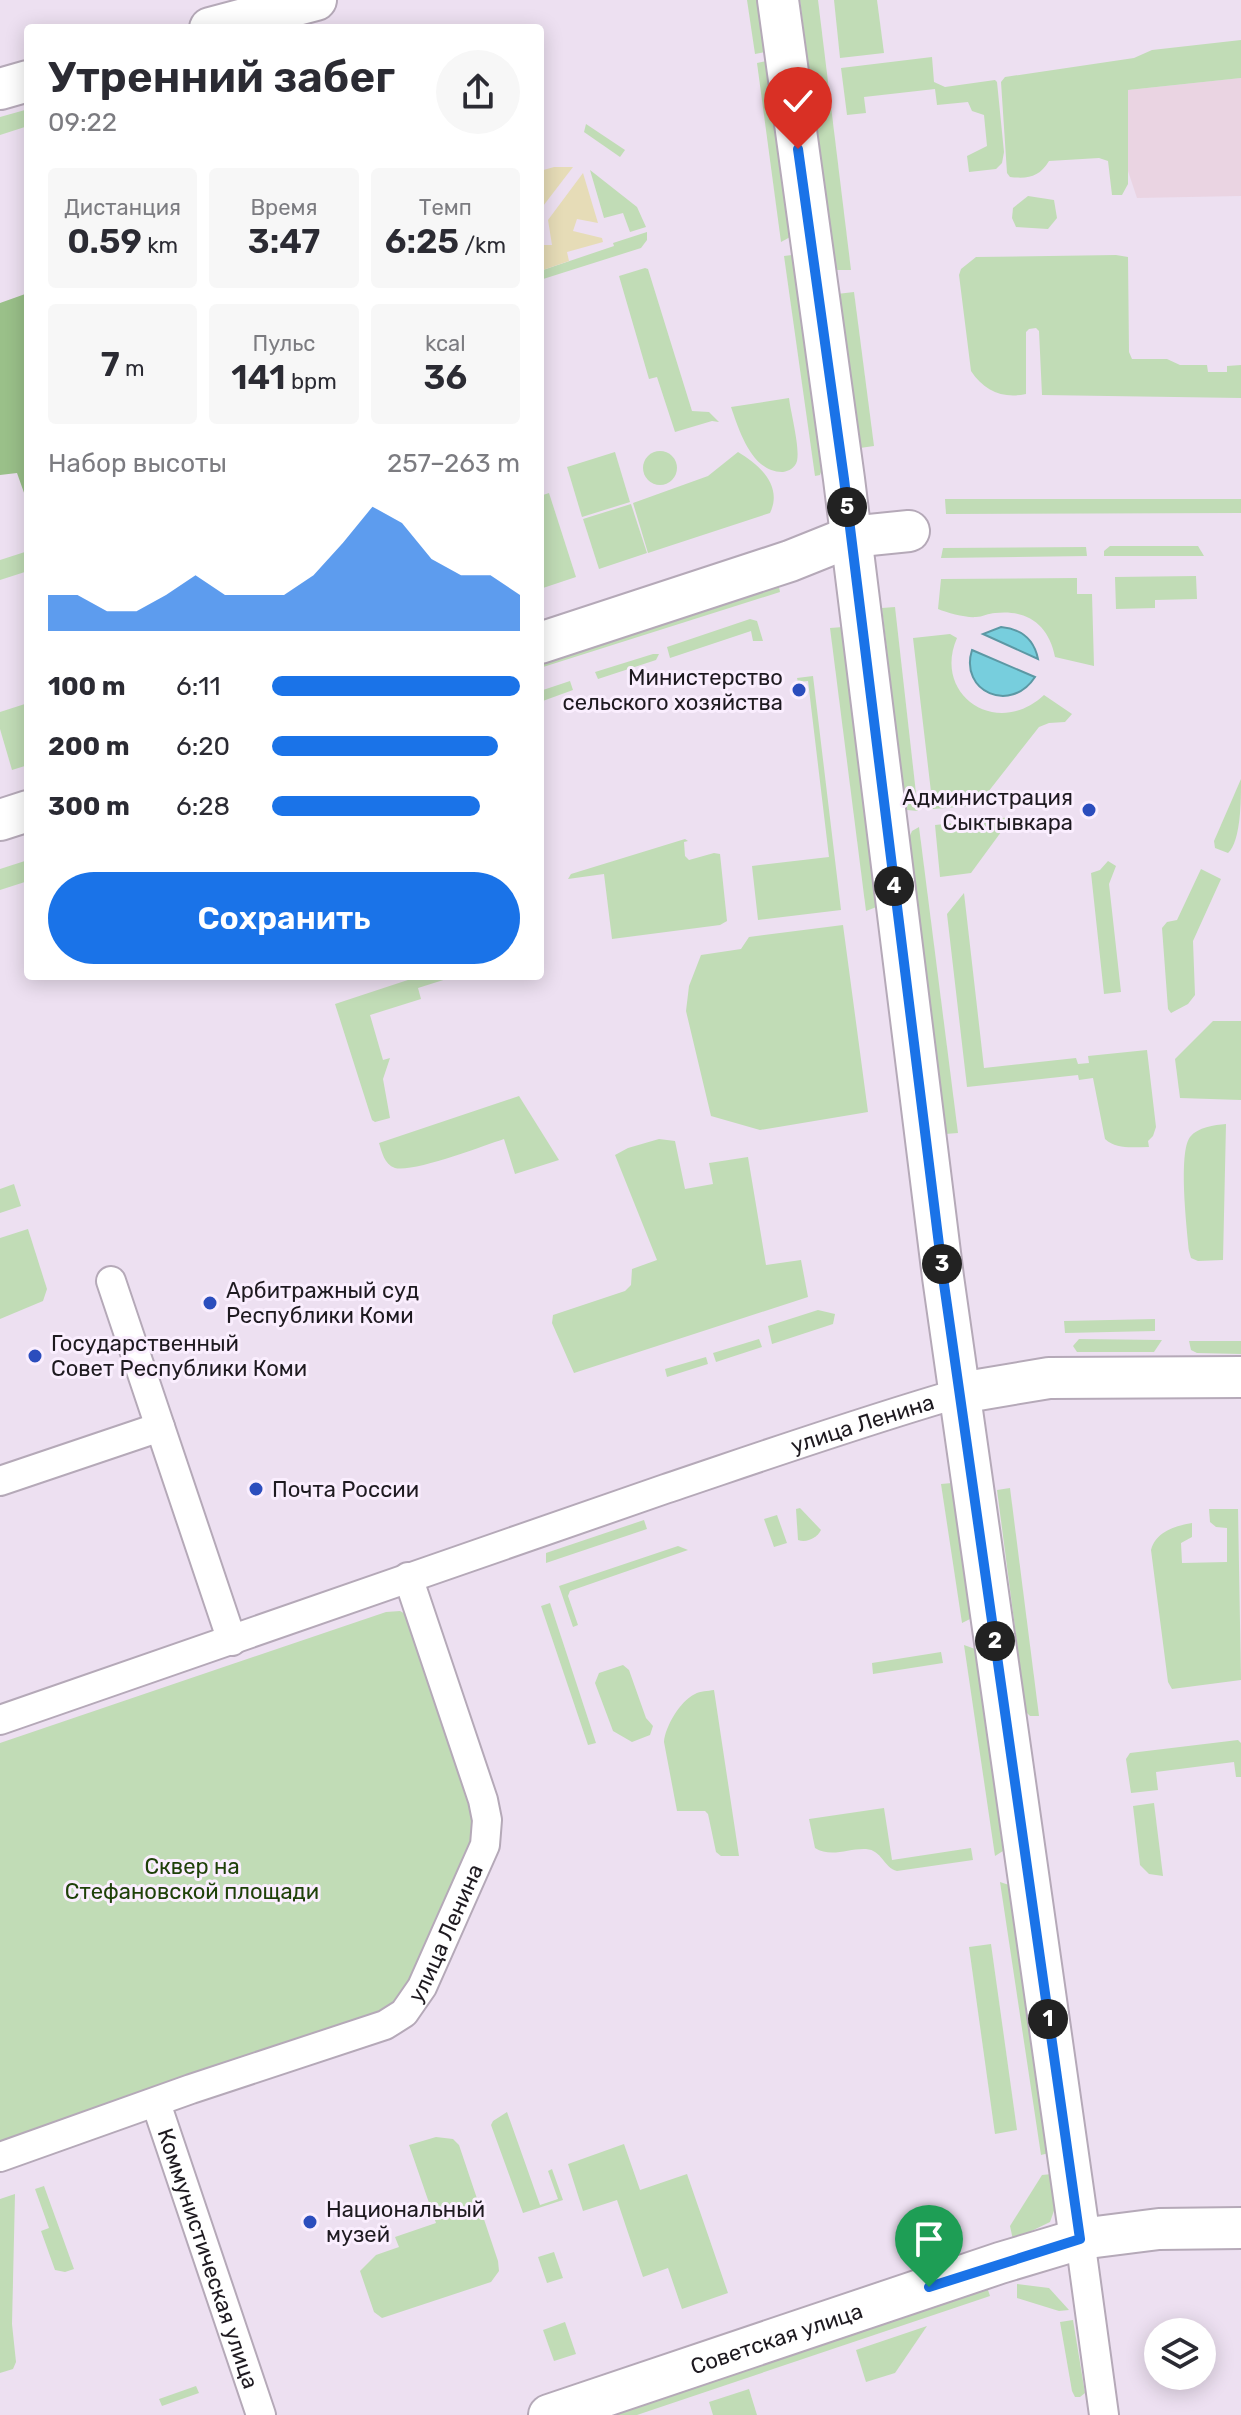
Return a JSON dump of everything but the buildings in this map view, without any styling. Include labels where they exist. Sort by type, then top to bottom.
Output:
[{"type":"street","points":[[225,24],[316,0]]},
{"type":"street","points":[[778,0],[960,1393],[1104,2415]]},
{"type":"street","points":[[0,89],[24,82]]},
{"type":"street","points":[[544,642],[790,561],[850,537],[909,531]]},
{"type":"street","points":[[0,820],[24,812]]},
{"type":"street","points":[[111,1281],[232,1641]]},
{"type":"street","name":"улица Ленина","points":[[0,1720],[408,1577],[885,1415],[960,1393],[1049,1378],[1241,1377]]},
{"type":"street","points":[[0,1481],[160,1427]]},
{"type":"street","name":"улица Ленина","points":[[0,2157],[385,2025],[404,2013],[422,1987],[485,1845],[487,1820],[408,1577]]},
{"type":"street","name":"Коммунистическая улица","points":[[156,2103],[261,2415]]},
{"type":"street","name":"Советская улица","points":[[549,2415],[1080,2239],[1159,2229],[1241,2228]]},
{"type":"shaded area","points":[[1241,78],[1241,196],[1137,198],[1128,171],[1128,90]]},
{"type":"green space","points":[[747,0],[762,0],[766,52],[755,54]]},
{"type":"green space","points":[[800,0],[818,0],[851,270],[836,270],[833,265]]},
{"type":"green space","points":[[834,0],[877,0],[884,53],[840,58]]},
{"type":"green space","points":[[1241,40],[1241,78],[1128,90],[1128,184],[1122,195],[1112,195],[1108,161],[1099,158],[1049,161],[1041,171],[1028,177],[1010,177],[1007,173],[1001,82],[1005,77],[1134,58],[1152,50]]},
{"type":"green space","points":[[932,57],[934,82],[945,87],[997,82],[1004,152],[1002,163],[996,169],[969,172],[967,156],[987,146],[984,115],[972,111],[968,102],[937,105],[935,89],[864,97],[866,113],[847,115],[841,68]]},
{"type":"green space","points":[[766,61],[769,64],[792,236],[781,242],[757,63]]},
{"type":"green space","points":[[24,110],[24,127],[0,135],[0,117]]},
{"type":"green space","points":[[586,124],[625,150],[620,157],[584,132]]},
{"type":"green space","points":[[590,170],[637,207],[646,227],[630,232],[623,213],[604,218]]},
{"type":"green space","points":[[1028,196],[1054,200],[1057,218],[1048,229],[1016,227],[1012,218],[1013,208]]},
{"type":"green space","points":[[647,232],[647,240],[641,248],[544,279],[544,270],[614,246],[613,243]]},
{"type":"green space","points":[[784,256],[795,256],[822,469],[820,475],[815,476]]},
{"type":"green space","points":[[976,257],[1128,257],[1129,352],[1132,359],[1167,359],[1180,365],[1207,365],[1208,372],[1227,372],[1227,366],[1241,365],[1241,398],[1042,395],[1039,331],[1036,328],[1026,332],[1026,394],[995,392],[976,378],[971,371],[959,275],[961,269]]},
{"type":"green space","points":[[648,269],[692,411],[709,412],[719,422],[712,421],[675,432],[657,377],[649,379],[619,276]]},
{"type":"green space","points":[[854,292],[874,446],[860,448],[837,294]]},
{"type":"green space","points":[[24,294],[24,493],[17,473],[0,475],[0,303]]},
{"type":"green space","points":[[789,398],[798,455],[793,467],[783,472],[763,466],[755,458],[731,407]]},
{"type":"green space","points":[[660,451],[672,456],[677,468],[672,480],[660,485],[648,480],[643,468],[648,456]]},
{"type":"green space","points":[[615,452],[630,502],[582,517],[567,467]]},
{"type":"green space","points":[[738,452],[767,477],[774,494],[770,513],[648,553],[633,503],[708,476]]},
{"type":"green space","points":[[549,493],[576,577],[544,588],[544,495]]},
{"type":"green space","points":[[945,499],[1241,499],[1241,513],[946,514]]},
{"type":"green space","points":[[631,504],[647,553],[599,569],[583,519]]},
{"type":"green space","points":[[1110,546],[1198,546],[1204,556],[1104,556],[1104,551]]},
{"type":"green space","points":[[1086,547],[1087,556],[941,558],[943,548]]},
{"type":"green space","points":[[24,552],[24,572],[0,580],[0,560]]},
{"type":"green space","points":[[1196,576],[1197,599],[1155,600],[1155,608],[1116,609],[1115,577]]},
{"type":"green space","points":[[1077,578],[1077,594],[1092,594],[1094,666],[1055,657],[1048,636],[1026,617],[1007,612],[967,617],[938,609],[941,579]]},
{"type":"green space","points":[[778,582],[780,592],[544,667],[544,657]]},
{"type":"green space","points":[[895,607],[918,811],[907,810],[905,806],[882,608]]},
{"type":"green space","points":[[750,619],[757,621],[763,641],[753,641],[751,631],[670,658],[667,647]]},
{"type":"green space","points":[[843,627],[879,906],[866,911],[830,628]]},
{"type":"green space","points":[[950,634],[957,638],[952,659],[953,677],[961,693],[974,704],[989,711],[1007,713],[1026,708],[1044,695],[1072,714],[1065,722],[1039,727],[981,801],[973,806],[933,809],[913,638]]},
{"type":"green space","points":[[659,654],[656,660],[598,679],[595,672]]},
{"type":"green space","points":[[813,676],[841,910],[758,920],[752,866],[829,857],[808,681],[798,682],[797,678]]},
{"type":"green space","points":[[570,681],[573,690],[544,701],[544,690]]},
{"type":"green space","points":[[24,704],[24,766],[12,770],[0,729],[0,712]]},
{"type":"green space","points":[[1241,779],[1238,830],[1228,853],[1215,848],[1214,841]]},
{"type":"green space","points":[[1012,817],[971,873],[940,877],[935,825]]},
{"type":"green space","points":[[919,827],[958,1133],[945,1134],[908,840],[912,831]]},
{"type":"green space","points":[[685,839],[688,841],[684,842],[685,856],[689,860],[720,854],[727,921],[720,925],[612,939],[604,874],[568,879],[571,874]]},
{"type":"green space","points":[[24,861],[24,882],[0,890],[0,869]]},
{"type":"green space","points":[[1108,861],[1116,866],[1109,884],[1121,992],[1104,994],[1091,873],[1100,870]]},
{"type":"green space","points":[[1201,869],[1221,879],[1193,941],[1195,995],[1188,1004],[1171,1013],[1168,1009],[1162,928],[1167,922],[1177,920]]},
{"type":"green space","points":[[964,893],[984,1068],[1076,1058],[1078,1064],[1089,1063],[1088,1056],[1147,1050],[1156,1127],[1148,1141],[1149,1147],[1120,1146],[1105,1139],[1093,1078],[1079,1080],[1078,1075],[967,1087],[947,914]]},
{"type":"green space","points":[[843,925],[868,1112],[760,1130],[711,1116],[686,1011],[689,986],[701,955],[741,949],[749,937]]},
{"type":"green space","points":[[408,980],[443,980],[418,988],[421,999],[370,1015],[383,1060],[390,1058],[383,1079],[390,1118],[372,1120],[335,1004]]},
{"type":"green space","points":[[1213,1021],[1241,1021],[1241,1100],[1180,1098],[1175,1059]]},
{"type":"green space","points":[[519,1096],[559,1160],[515,1174],[504,1139],[416,1167],[395,1168],[384,1157],[379,1143]]},
{"type":"green space","points":[[1226,1124],[1223,1260],[1198,1261],[1191,1258],[1189,1251],[1184,1192],[1186,1146],[1197,1131]]},
{"type":"green space","points":[[659,1139],[675,1141],[685,1189],[713,1184],[709,1163],[748,1157],[766,1265],[801,1260],[808,1297],[574,1373],[552,1323],[553,1315],[625,1291],[631,1285],[632,1269],[657,1260],[615,1155]]},
{"type":"green space","points":[[14,1184],[21,1206],[0,1213],[0,1189]]},
{"type":"green space","points":[[28,1229],[47,1289],[43,1301],[0,1319],[0,1238]]},
{"type":"green space","points":[[818,1310],[835,1314],[833,1324],[772,1344],[768,1326]]},
{"type":"green space","points":[[1155,1319],[1155,1331],[1065,1333],[1064,1321]]},
{"type":"green space","points":[[759,1339],[762,1347],[716,1362],[713,1353]]},
{"type":"green space","points":[[1079,1339],[1162,1340],[1154,1352],[1077,1352],[1073,1346]]},
{"type":"green space","points":[[1189,1341],[1241,1341],[1241,1354],[1197,1353],[1191,1350]]},
{"type":"green space","points":[[706,1357],[708,1364],[667,1377],[665,1369]]},
{"type":"green space","points":[[952,1483],[972,1618],[962,1623],[941,1484]]},
{"type":"green space","points":[[1010,1488],[1039,1716],[1030,1716],[1026,1712],[997,1490]]},
{"type":"green space","points":[[800,1508],[821,1530],[808,1540],[801,1541],[798,1540],[796,1509]]},
{"type":"green space","points":[[1209,1509],[1238,1509],[1241,1680],[1172,1689],[1168,1682],[1151,1550],[1157,1539],[1167,1531],[1192,1523],[1192,1537],[1181,1543],[1182,1563],[1227,1562],[1227,1528],[1216,1527],[1210,1522]]},
{"type":"green space","points":[[777,1515],[787,1543],[774,1547],[764,1519]]},
{"type":"green space","points":[[644,1520],[647,1529],[546,1563],[546,1553]]},
{"type":"green space","points":[[678,1546],[688,1550],[570,1591],[568,1596],[578,1625],[573,1627],[559,1586]]},
{"type":"green space","points":[[550,1603],[596,1743],[588,1745],[541,1606]]},
{"type":"green space","name":"Сквер на Стефановской площади","points":[[400,1611],[409,1616],[475,1801],[475,1840],[408,1989],[391,2009],[0,2148],[0,1743],[386,1612]]},
{"type":"green space","points":[[964,1645],[975,1649],[1003,1851],[995,1856]]},
{"type":"green space","points":[[941,1652],[943,1663],[873,1674],[872,1663]]},
{"type":"green space","points":[[623,1665],[629,1670],[646,1718],[653,1726],[650,1735],[632,1742],[613,1731],[595,1683],[599,1673]]},
{"type":"green space","points":[[714,1690],[739,1856],[721,1856],[716,1852],[705,1811],[677,1811],[664,1742],[670,1722],[684,1702],[697,1693]]},
{"type":"green space","points":[[1238,1740],[1241,1743],[1241,1777],[1236,1777],[1234,1762],[1156,1772],[1158,1790],[1131,1793],[1126,1759],[1130,1753]]},
{"type":"green space","points":[[1154,1803],[1163,1876],[1149,1874],[1140,1865],[1133,1806]]},
{"type":"green space","points":[[884,1808],[892,1860],[971,1848],[973,1860],[897,1871],[871,1850],[827,1852],[815,1848],[809,1819]]},
{"type":"green space","points":[[1000,1882],[1009,1885],[1049,2153],[1041,2155]]},
{"type":"green space","points":[[991,1944],[1017,2130],[995,2134],[969,1947]]},
{"type":"green space","points":[[507,2112],[540,2205],[558,2199],[548,2171],[552,2169],[563,2200],[523,2213],[491,2125]]},
{"type":"green space","points":[[436,2137],[453,2139],[459,2145],[499,2271],[491,2282],[382,2318],[374,2312],[360,2271],[376,2255],[399,2247],[395,2237],[436,2223],[409,2145]]},
{"type":"green space","points":[[624,2144],[640,2190],[687,2174],[728,2293],[682,2309],[668,2268],[643,2277],[617,2200],[583,2211],[568,2164]]},
{"type":"green space","points":[[1052,2174],[1056,2205],[1050,2222],[1013,2240],[1010,2226],[1042,2175]]},
{"type":"green space","points":[[44,2186],[74,2269],[65,2272],[55,2270],[41,2231],[49,2228],[35,2189]]},
{"type":"green space","points":[[15,2194],[12,2324],[16,2362],[13,2369],[0,2373],[0,2199]]},
{"type":"green space","points":[[554,2252],[563,2278],[547,2283],[538,2257]]},
{"type":"green space","points":[[1017,2284],[1049,2288],[1069,2310],[1059,2311],[1017,2298]]},
{"type":"green space","points":[[987,2287],[990,2296],[637,2415],[601,2415]]},
{"type":"green space","points":[[1073,2320],[1085,2393],[1080,2397],[1075,2397],[1072,2391],[1060,2322]]},
{"type":"green space","points":[[565,2322],[576,2354],[554,2361],[543,2330]]},
{"type":"green space","points":[[927,2326],[895,2373],[866,2382],[856,2350]]},
{"type":"green space","points":[[196,2386],[199,2393],[162,2406],[159,2399]]},
{"type":"green space","points":[[749,2389],[757,2415],[713,2415],[709,2402]]},
{"type":"sand","points":[[573,167],[544,205],[544,170]]},
{"type":"sand","points":[[583,173],[598,223],[577,219],[573,231],[602,238],[603,242],[567,252],[569,261],[544,270],[544,245],[552,245],[548,220]]},
{"type":"water","points":[[1001,627],[1026,636],[1038,659],[983,634]]},
{"type":"water","points":[[972,650],[1035,677],[1025,688],[1013,694],[1001,696],[990,693],[980,687],[973,677],[970,665]]},
{"type":"place","name":"Министерство сельского хозяйства","points":[[799,690]]},
{"type":"place","name":"Администрация Сыктывкара","points":[[1089,810]]},
{"type":"place","name":"Арбитражный суд Республики Коми","points":[[210,1303]]},
{"type":"place","name":"Государственный Совет Республики Коми","points":[[35,1356]]},
{"type":"place","name":"Почта России","points":[[256,1489]]},
{"type":"place","name":"Национальный музей","points":[[310,2222]]},
{"type":"route","points":[[798,149],[844,479],[943,1277],[1080,2239],[929,2287]]}]
